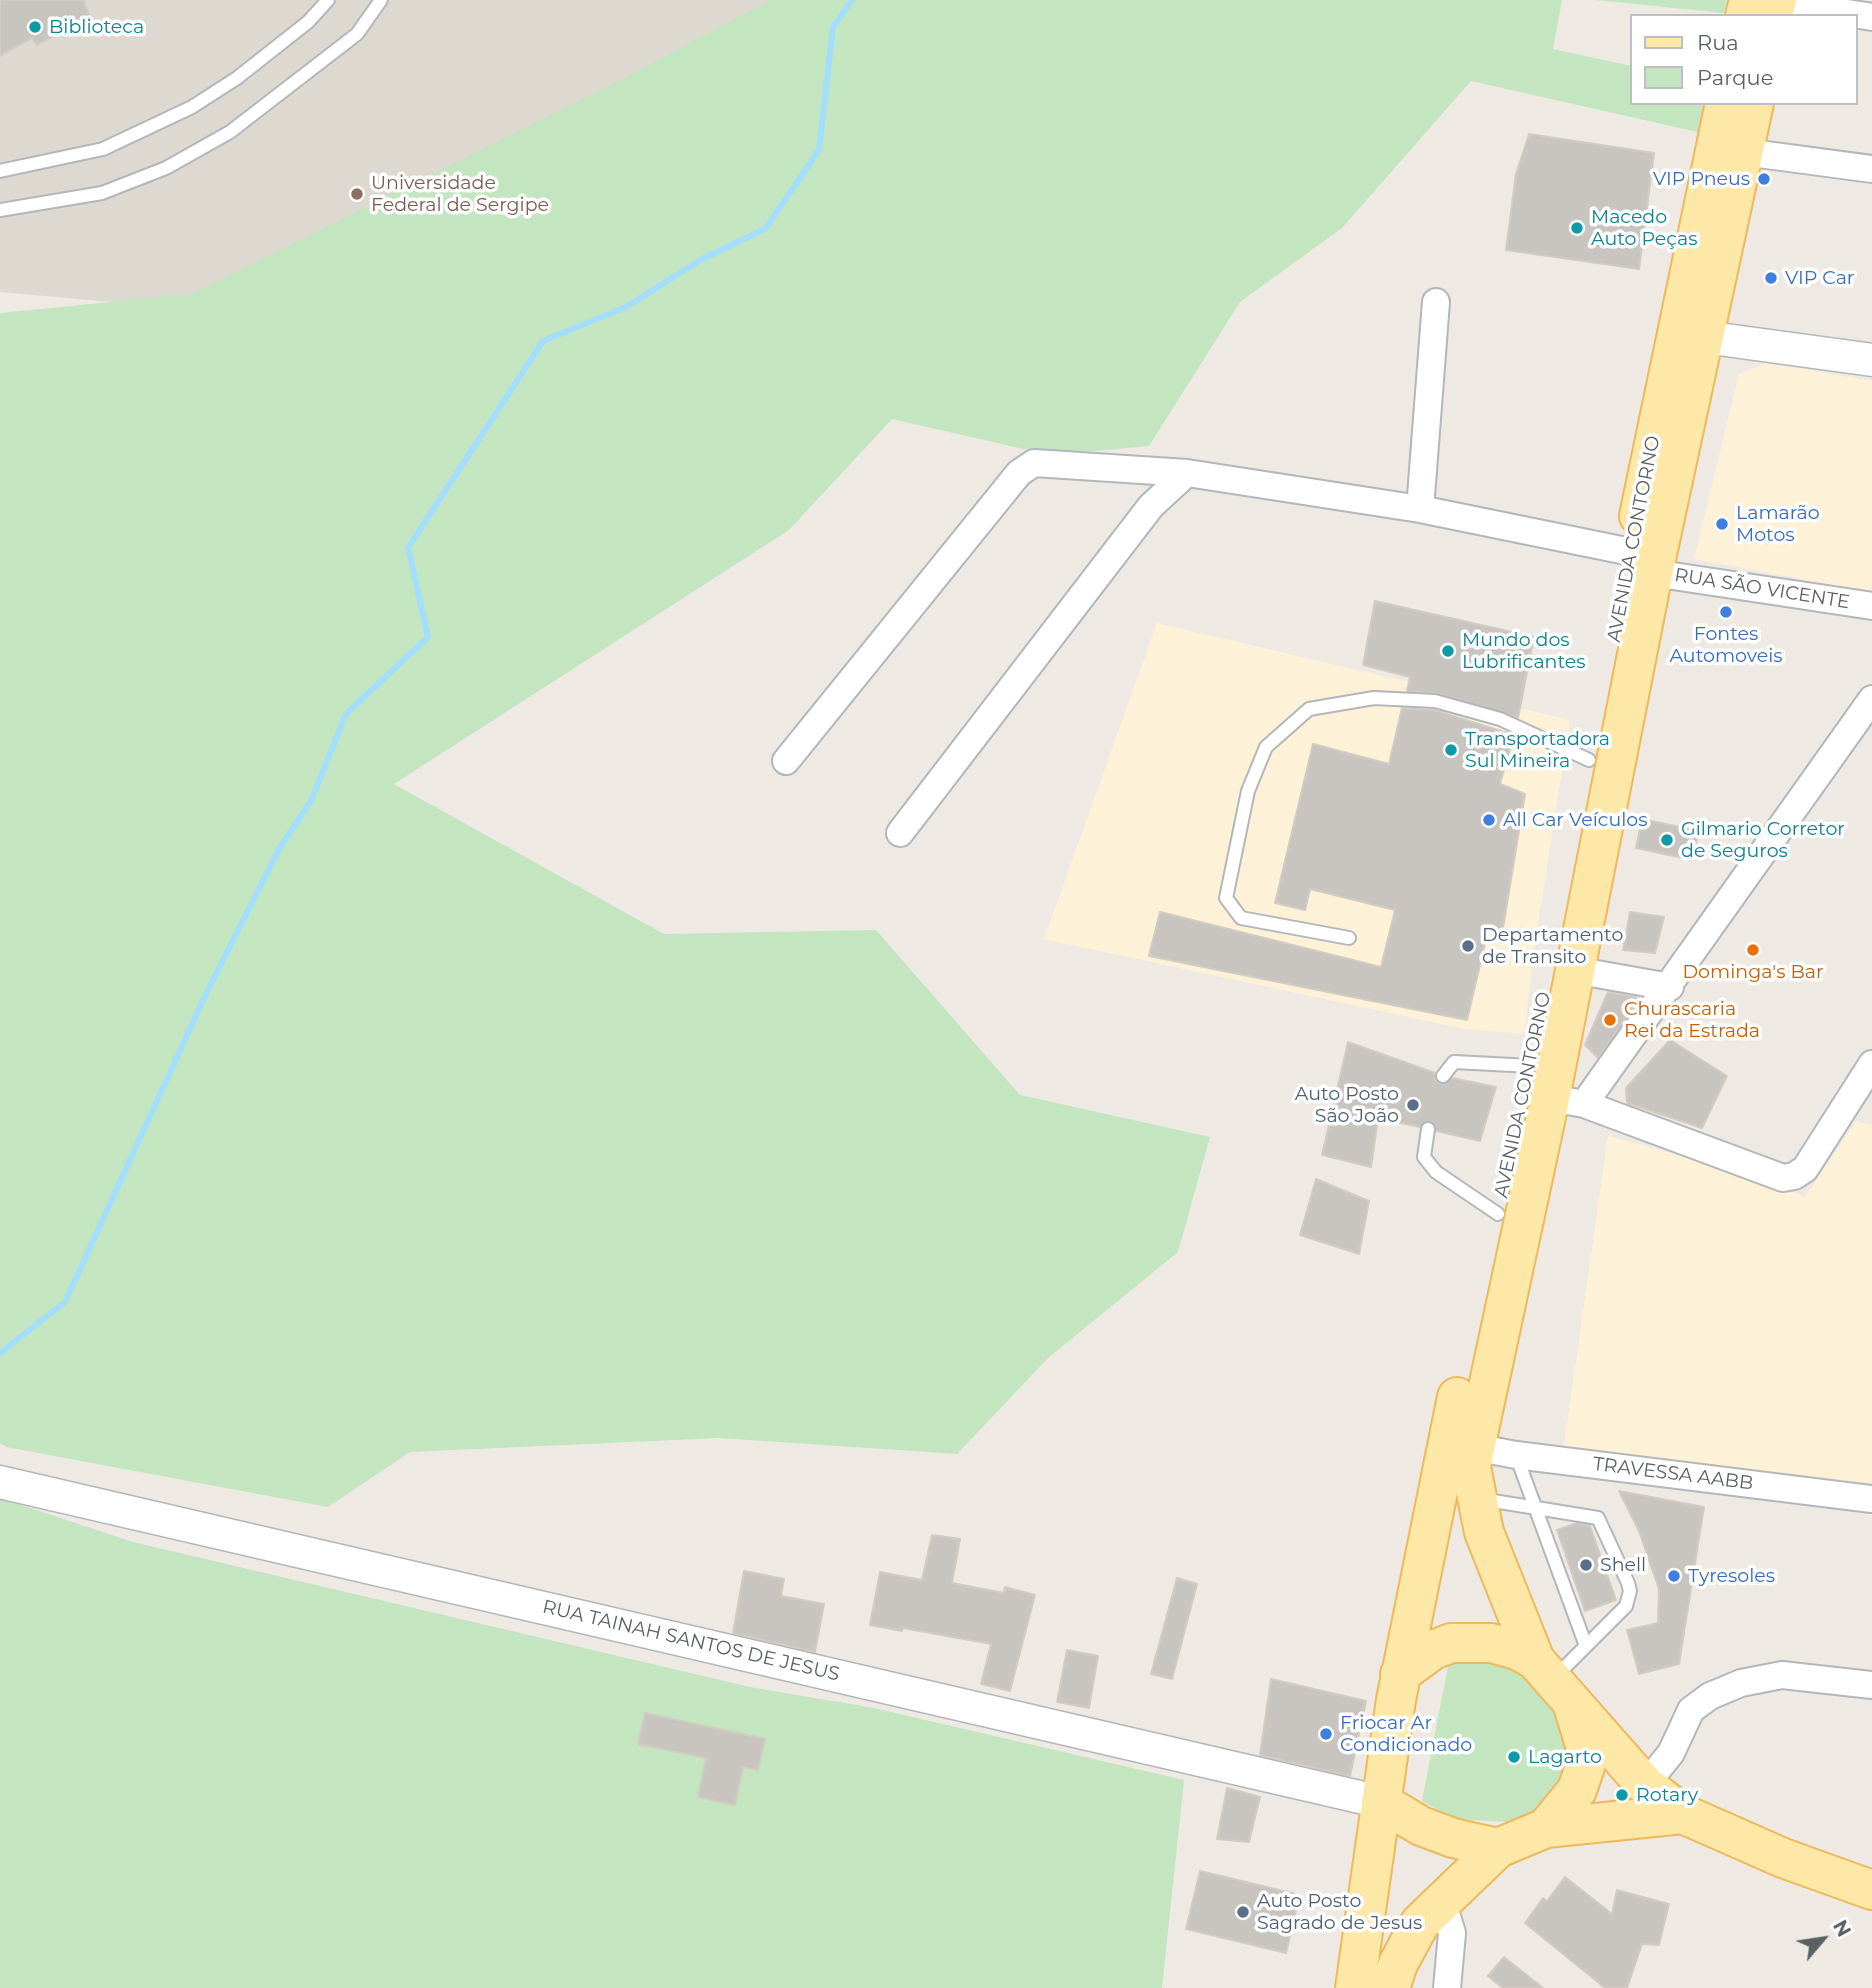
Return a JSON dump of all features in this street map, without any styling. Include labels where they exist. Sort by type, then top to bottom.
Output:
[{"type":"main road","name":"AVENIDA CONTORNO","points":[[1474,1471],[1567,1101],[1574,970],[1642,562],[1726,105]]},
{"type":"main road","name":"AVENIDA CONTORNO","points":[[1400,1674],[1531,1066],[1589,760],[1704,337],[1754,105]]},
{"type":"main road","points":[[1474,1471],[1488,1543],[1586,1748],[1585,1768],[1577,1790],[1546,1828]]},
{"type":"main road","points":[[1355,1988],[1400,1674],[1433,1650],[1451,1643],[1491,1643],[1517,1650],[1554,1680],[1645,1785],[1683,1814],[1783,1858],[1872,1890]]},
{"type":"main road","points":[[1381,1802],[1421,1826],[1452,1838],[1498,1848]]},
{"type":"main road","points":[[1390,1988],[1398,1964],[1420,1923],[1498,1848],[1546,1828],[1683,1814]]},
{"type":"street","points":[[1764,7],[1840,14]]},
{"type":"street","points":[[1744,152],[1872,169]]},
{"type":"street","points":[[1420,509],[1436,302]]},
{"type":"street","points":[[1704,337],[1872,360]]},
{"type":"street","name":"RUA SÃO VICENTE","points":[[786,761],[1027,465],[1050,462],[1186,473],[1420,509],[1642,562],[1872,606]]},
{"type":"street","points":[[900,833],[1151,506],[1186,473]]},
{"type":"street","points":[[1872,699],[1670,987],[1567,1101],[1783,1178],[1805,1170],[1872,1064]]},
{"type":"street","points":[[1574,970],[1670,987]]},
{"type":"street","name":"TRAVESSA AABB","points":[[1474,1471],[1516,1455],[1872,1499]]},
{"type":"street","name":"RUA TAINAH SANTOS DE JESUS","points":[[0,1482],[1381,1802]]},
{"type":"street","points":[[1645,1785],[1671,1753],[1691,1710],[1710,1696],[1741,1683],[1782,1675],[1872,1685]]},
{"type":"street","points":[[1442,1900],[1451,1933],[1447,1988]]},
{"type":"lane","points":[[0,171],[103,149],[192,107],[237,78],[308,22],[328,0]]},
{"type":"lane","points":[[0,210],[102,193],[166,168],[230,132],[357,34],[381,0]]},
{"type":"lane","points":[[1349,938],[1241,918],[1226,898],[1248,791],[1266,747],[1308,709],[1374,698],[1435,701],[1500,719],[1589,760]]},
{"type":"lane","points":[[1443,1076],[1454,1062],[1531,1066]]},
{"type":"lane","points":[[1428,1129],[1424,1157],[1436,1172],[1498,1214]]},
{"type":"lane","points":[[1516,1455],[1586,1646]]},
{"type":"lane","points":[[1474,1471],[1533,1505],[1598,1518],[1628,1583],[1630,1591],[1626,1606],[1554,1680]]},
{"type":"shaded area","name":"Universidade Federal de Sergipe","points":[[0,0],[971,0],[333,322],[0,292]]},
{"type":"shaded area","points":[[1766,363],[1872,381],[1872,592],[1694,559],[1739,374]]},
{"type":"shaded area","points":[[1157,623],[1570,720],[1535,943],[1524,1034],[1465,1029],[1044,939]]},
{"type":"shaded area","points":[[1856,1121],[1872,1126],[1872,1501],[1563,1452],[1608,1136],[1760,1177],[1805,1197]]},
{"type":"green space","points":[[770,0],[1562,0],[1553,49],[1630,66],[1630,105],[1709,105],[1702,133],[1471,81],[1342,228],[1240,302],[1149,446],[1050,455],[892,419],[789,530],[394,784],[664,934],[876,930],[1020,1095],[1210,1137],[1178,1252],[1048,1358],[957,1454],[719,1438],[410,1452],[328,1507],[6,1447],[0,1443],[0,313],[191,294],[615,83]]},
{"type":"green space","points":[[1595,0],[1727,0],[1724,13]]},
{"type":"green space","points":[[0,1498],[133,1542],[750,1687],[874,1708],[1184,1780],[1162,1988],[0,1988]]},
{"type":"green space","points":[[1450,1656],[1499,1658],[1524,1672],[1568,1724],[1569,1757],[1562,1784],[1544,1809],[1507,1822],[1455,1819],[1422,1801]]},
{"type":"building","name":"Biblioteca","points":[[0,0],[83,0],[90,17],[37,45],[32,38],[0,56]]},
{"type":"building","points":[[1529,134],[1654,153],[1639,269],[1506,250],[1516,174]]},
{"type":"building","name":"Mundo dos Lubrificantes","points":[[1375,601],[1534,637],[1518,718],[1437,693],[1407,691],[1410,677],[1363,665]]},
{"type":"building","points":[[1402,708],[1434,710],[1514,735],[1500,784],[1525,794],[1502,934],[1488,931],[1467,1020],[1149,956],[1160,912],[1381,967],[1395,910],[1310,889],[1305,910],[1275,903],[1313,744],[1389,764]]},
{"type":"building","name":"Gilmario Corretor de Seguros","points":[[1642,819],[1699,831],[1692,860],[1636,848]]},
{"type":"building","points":[[1630,912],[1664,917],[1655,953],[1623,950]]},
{"type":"building","name":"Churascaria Rei da Estrada","points":[[1608,992],[1639,998],[1598,1058],[1585,1045]]},
{"type":"building","points":[[1670,1040],[1727,1076],[1702,1128],[1627,1103],[1626,1088]]},
{"type":"building","name":"Auto Posto São João","points":[[1348,1042],[1435,1073],[1435,1080],[1441,1084],[1452,1078],[1496,1087],[1480,1141],[1437,1131],[1430,1121],[1420,1127],[1378,1118],[1371,1167],[1322,1155]]},
{"type":"building","points":[[1316,1179],[1369,1201],[1359,1254],[1300,1235]]},
{"type":"building","name":"Tyresoles","points":[[1619,1491],[1704,1507],[1679,1664],[1639,1674],[1627,1630],[1658,1623],[1659,1589],[1639,1531]]},
{"type":"building","name":"Shell","points":[[1577,1523],[1590,1526],[1616,1600],[1585,1611],[1557,1530]]},
{"type":"building","points":[[932,1535],[960,1539],[952,1583],[1004,1593],[1005,1587],[1035,1595],[1010,1691],[981,1684],[991,1644],[903,1628],[902,1631],[870,1625],[880,1572],[922,1580]]},
{"type":"building","points":[[744,1571],[784,1579],[781,1596],[824,1604],[815,1652],[733,1633]]},
{"type":"building","points":[[1177,1578],[1197,1584],[1172,1679],[1151,1674]]},
{"type":"building","points":[[1067,1650],[1098,1656],[1089,1708],[1057,1702]]},
{"type":"building","name":"Friocar Ar Condicionado","points":[[1271,1679],[1366,1701],[1350,1776],[1260,1755]]},
{"type":"building","points":[[645,1713],[765,1739],[758,1770],[743,1767],[735,1805],[698,1797],[706,1758],[638,1744]]},
{"type":"building","points":[[1227,1788],[1260,1797],[1249,1842],[1217,1839]]},
{"type":"building","name":"Auto Posto Sagrado de Jesus","points":[[1200,1871],[1300,1895],[1286,1953],[1186,1929]]},
{"type":"building","points":[[1565,1877],[1612,1914],[1617,1890],[1669,1904],[1659,1945],[1642,1944],[1627,1988],[1605,1988],[1525,1923],[1543,1898],[1547,1901]]},
{"type":"building","points":[[1504,1957],[1543,1988],[1503,1988],[1488,1976]]},
{"type":"waterway","points":[[0,1353],[65,1302],[205,996],[279,849],[311,801],[346,714],[428,637],[408,548],[543,341],[626,307],[702,259],[765,229],[819,150],[833,27],[852,0]]},
{"type":"place","name":"Biblioteca","points":[[35,27]]},
{"type":"place","name":"VIP Pneus","points":[[1764,179]]},
{"type":"place","name":"Universidade Federal de Sergipe","points":[[357,194]]},
{"type":"place","name":"Macedo Auto Peças","points":[[1577,228]]},
{"type":"place","name":"VIP Car","points":[[1771,278]]},
{"type":"place","name":"Lamarão Motos","points":[[1722,524]]},
{"type":"place","name":"Fontes Automoveis","points":[[1726,612]]},
{"type":"place","name":"Mundo dos Lubrificantes","points":[[1448,651]]},
{"type":"place","name":"Transportadora Sul Mineira","points":[[1451,750]]},
{"type":"place","name":"All Car Veículos","points":[[1489,820]]},
{"type":"place","name":"Gilmario Corretor de Seguros","points":[[1667,840]]},
{"type":"place","name":"Departamento de Transito","points":[[1468,946]]},
{"type":"place","name":"Dominga's Bar","points":[[1753,950]]},
{"type":"place","name":"Churascaria Rei da Estrada","points":[[1610,1020]]},
{"type":"place","name":"Auto Posto São João","points":[[1413,1105]]},
{"type":"place","name":"Shell","points":[[1586,1565]]},
{"type":"place","name":"Tyresoles","points":[[1674,1576]]},
{"type":"place","name":"Friocar Ar Condicionado","points":[[1326,1734]]},
{"type":"place","name":"Lagarto","points":[[1514,1757]]},
{"type":"place","name":"Rotary","points":[[1622,1795]]},
{"type":"place","name":"Auto Posto Sagrado de Jesus","points":[[1243,1912]]}]
